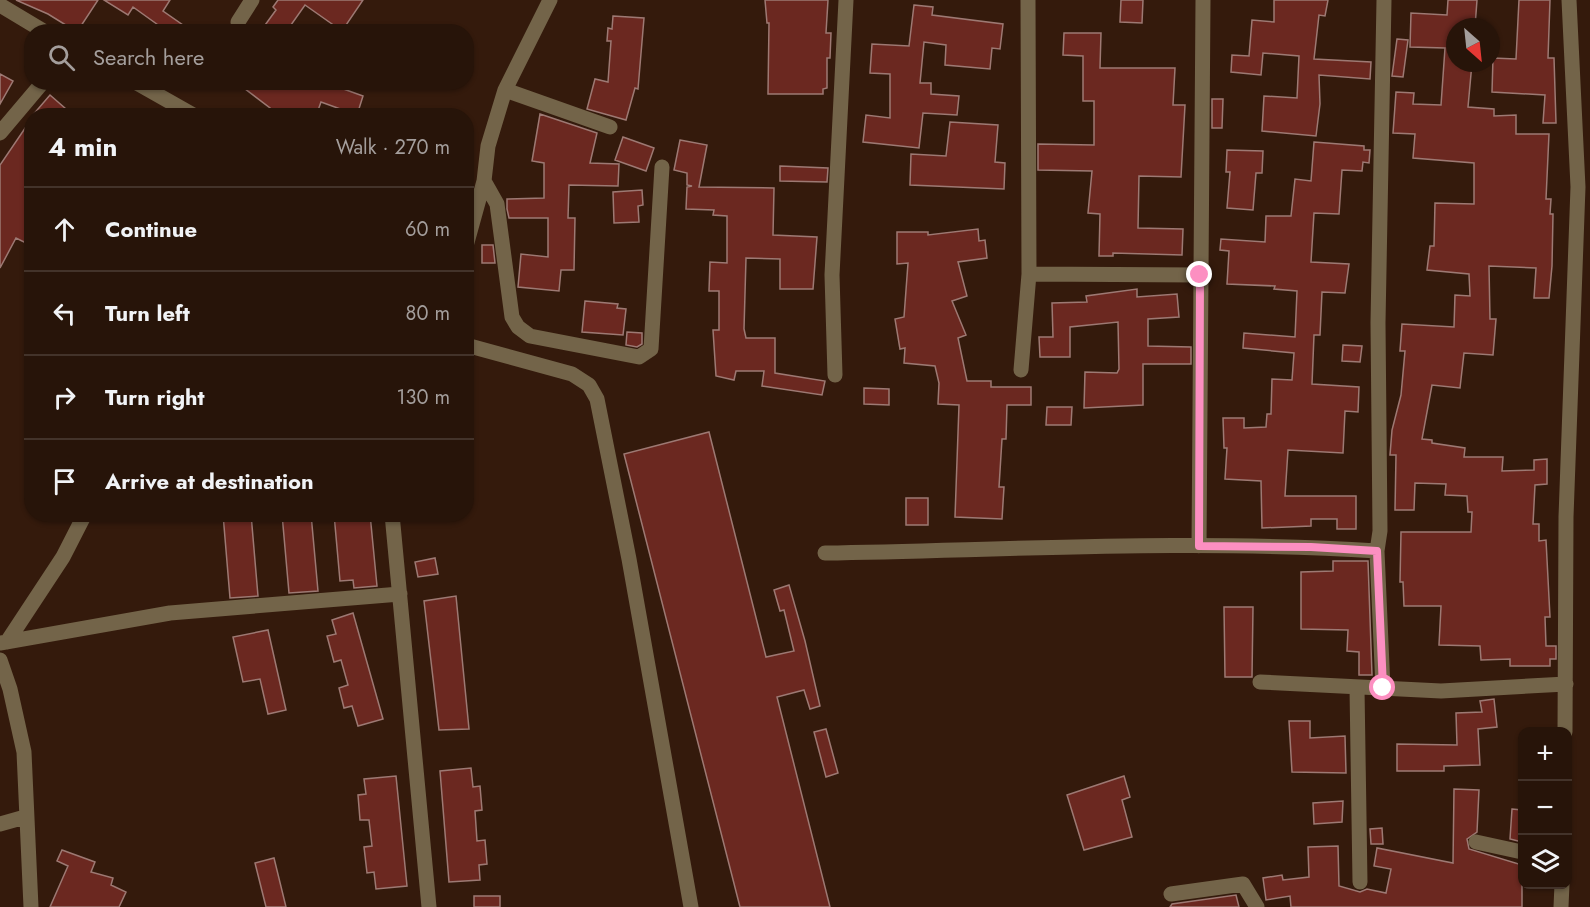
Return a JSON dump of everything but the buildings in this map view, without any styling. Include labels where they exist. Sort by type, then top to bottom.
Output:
[{"type":"street","points":[[238,22],[252,0]]},
{"type":"street","points":[[474,217],[484,181],[488,146],[505,90],[549,0]]},
{"type":"street","points":[[835,375],[832,275],[846,0]]},
{"type":"street","points":[[1021,370],[1029,274],[1028,0]]},
{"type":"street","points":[[1199,546],[1203,0]]},
{"type":"street","points":[[1383,688],[1377,551],[1380,531],[1377,323],[1384,0]]},
{"type":"street","points":[[1565,727],[1566,518],[1584,187],[1569,0]]},
{"type":"street","points":[[0,5],[32,24]]},
{"type":"street","points":[[0,133],[36,90]]},
{"type":"street","points":[[149,90],[181,108]]},
{"type":"street","points":[[505,90],[610,127]]},
{"type":"street","points":[[484,181],[497,204],[512,317],[518,327],[530,336],[639,357],[651,349],[662,167]]},
{"type":"street","points":[[1029,274],[1200,275]]},
{"type":"street","points":[[474,347],[572,374],[589,385],[597,399],[629,559],[691,907]]},
{"type":"street","points":[[4,643],[63,557],[81,522]]},
{"type":"street","points":[[393,522],[429,907]]},
{"type":"street","points":[[825,553],[1199,546],[1311,547],[1377,551]]},
{"type":"street","points":[[4,643],[170,613],[400,594]]},
{"type":"street","points":[[0,660],[10,689],[24,752],[25,817],[31,907]]},
{"type":"street","points":[[1260,682],[1441,691],[1566,684]]},
{"type":"street","points":[[1357,688],[1360,882]]},
{"type":"street","points":[[0,824],[25,817]]},
{"type":"street","points":[[1476,842],[1518,851]]},
{"type":"street","points":[[1171,894],[1243,884],[1257,907]]},
{"type":"street","points":[[1562,889],[1562,907]]},
{"type":"route","points":[[1200,275],[1199,546],[1311,547],[1377,551],[1383,688]]}]
